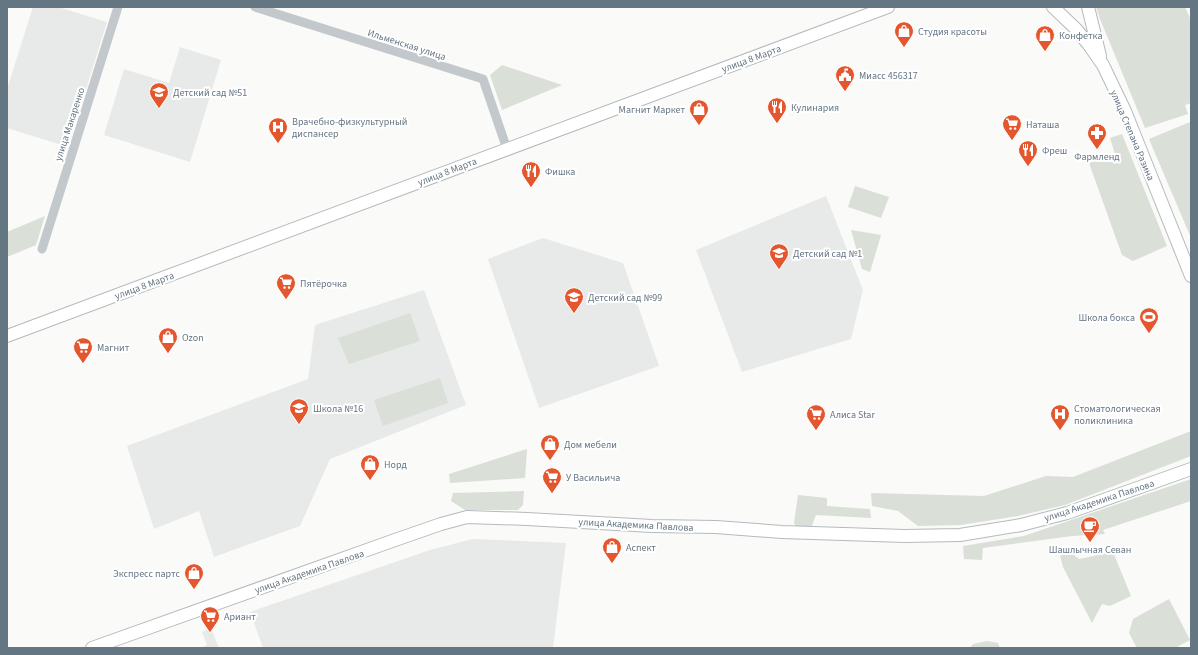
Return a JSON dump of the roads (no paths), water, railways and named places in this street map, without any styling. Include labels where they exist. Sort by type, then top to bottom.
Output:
[{"type":"main road","name":"улица 8 Марта","points":[[7,336],[876,9],[888,7]]},
{"type":"main road","name":"улица Степана Разина","points":[[1053,7],[1080,34],[1103,65],[1126,112],[1191,276]]},
{"type":"main road","points":[[1088,7],[1103,65]]},
{"type":"main road","name":"улица Академика Павлова","points":[[92,648],[395,540],[441,524],[467,517],[905,536],[960,535],[1021,525],[1067,513],[1191,469]]},
{"type":"street","name":"улица Макаренко","points":[[42,249],[118,7]]},
{"type":"street","name":"Ильменская улица","points":[[255,7],[483,79],[506,149]]},
{"type":"place","name":"Студия красоты","points":[[904,48]]},
{"type":"place","name":"Конфетка","points":[[1045,52]]},
{"type":"place","name":"Миасс 456317","points":[[845,92]]},
{"type":"place","name":"Детский сад №51","points":[[159,109]]},
{"type":"place","name":"Кулинария","points":[[777,124]]},
{"type":"place","name":"Магнит Маркет","points":[[699,126]]},
{"type":"place","name":"Наташа","points":[[1012,141]]},
{"type":"place","name":"Врачебно-физкультурный диспансер","points":[[278,144]]},
{"type":"place","name":"Фармленд","points":[[1097,150]]},
{"type":"place","name":"Фреш","points":[[1028,167]]},
{"type":"place","name":"Фишка","points":[[531,188]]},
{"type":"place","name":"Детский сад №1","points":[[779,270]]},
{"type":"place","name":"Пятёрочка","points":[[286,300]]},
{"type":"place","name":"Детский сад №99","points":[[574,314]]},
{"type":"place","name":"Школа бокса","points":[[1149,334]]},
{"type":"place","name":"Ozon","points":[[168,354]]},
{"type":"place","name":"Магнит","points":[[83,364]]},
{"type":"place","name":"Школа №16","points":[[299,425]]},
{"type":"place","name":"Алиса Star","points":[[816,431]]},
{"type":"place","name":"Стоматологическая поликлиника","points":[[1060,431]]},
{"type":"place","name":"Дом мебели","points":[[550,461]]},
{"type":"place","name":"Норд","points":[[370,481]]},
{"type":"place","name":"У Васильича","points":[[552,494]]},
{"type":"place","name":"Шашлычная Севан","points":[[1090,543]]},
{"type":"place","name":"Аспект","points":[[612,564]]},
{"type":"place","name":"Экспресс партс","points":[[194,590]]},
{"type":"place","name":"Ариант","points":[[210,633]]}]
